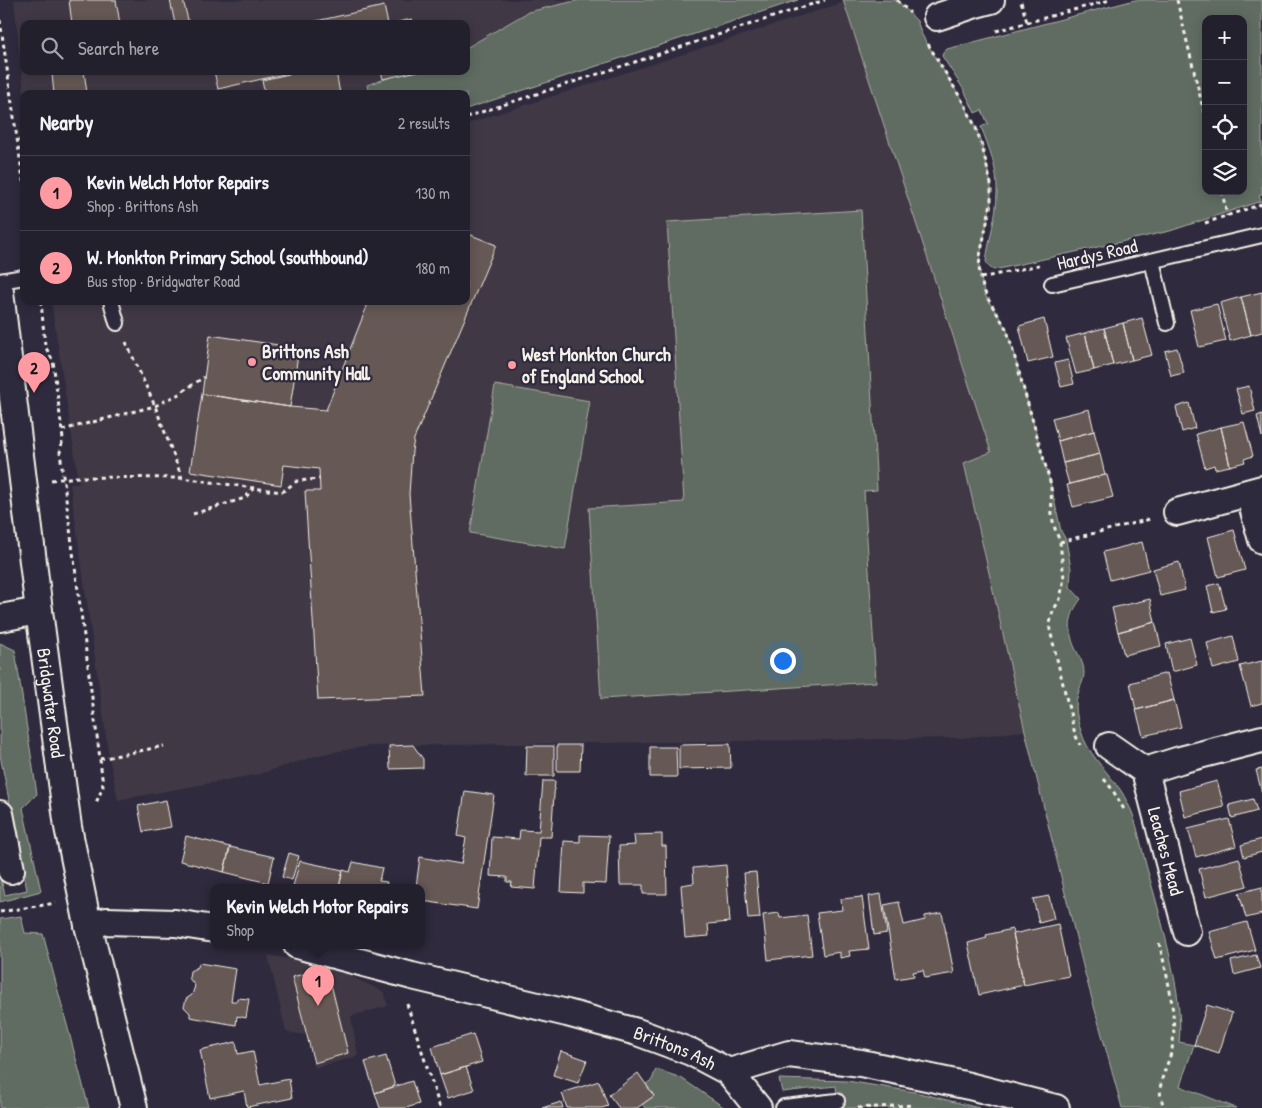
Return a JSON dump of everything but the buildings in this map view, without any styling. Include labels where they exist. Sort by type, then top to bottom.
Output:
[{"type":"street","points":[[937,17],[991,0]]},
{"type":"street","name":"Bridgwater Road","points":[[0,292],[68,828],[88,925],[134,1108]]},
{"type":"street","points":[[1177,512],[1256,491],[1262,540]]},
{"type":"street","points":[[0,618],[39,611]]},
{"type":"street","points":[[1109,746],[1145,771],[1262,739]]},
{"type":"street","name":"Leaches Mead","points":[[1145,771],[1187,932]]},
{"type":"street","points":[[0,814],[11,870]]},
{"type":"street","points":[[88,925],[107,921],[176,923],[210,928]]},
{"type":"street","name":"Brittons Ash","points":[[312,949],[412,976],[550,1008],[637,1032],[691,1052],[729,1072],[789,1054],[861,1063],[969,1086],[1056,1108]]},
{"type":"street","points":[[729,1072],[758,1108]]},
{"type":"lane","name":"Hardys Road","points":[[1052,284],[1262,235]]},
{"type":"lane","name":"Hardys Road","points":[[1152,261],[1167,323]]},
{"type":"lane","points":[[0,281],[20,278]]},
{"type":"lane","points":[[112,305],[117,323]]},
{"type":"lane","points":[[783,1108],[837,1101]]},
{"type":"path","points":[[470,116],[825,0]]},
{"type":"path","points":[[897,0],[911,14]]},
{"type":"path","points":[[1020,0],[1027,22]]},
{"type":"path","points":[[992,32],[1110,0]]},
{"type":"path","points":[[1178,0],[1202,105]]},
{"type":"path","points":[[0,20],[20,159]]},
{"type":"path","points":[[926,42],[966,107],[982,146],[991,184],[991,203],[980,256],[979,273],[988,299],[1007,330],[1051,485],[1052,516],[1060,542],[1064,578],[1060,599],[1053,610],[1050,630],[1075,734],[1081,747]]},
{"type":"path","points":[[930,48],[939,46]]},
{"type":"path","points":[[1223,195],[1227,216]]},
{"type":"path","points":[[41,305],[45,346],[53,361],[62,430],[63,439],[60,452],[103,787],[92,811],[93,823],[68,828]]},
{"type":"path","points":[[117,323],[156,406],[182,478]]},
{"type":"path","points":[[62,430],[156,406],[179,394],[204,376]]},
{"type":"path","points":[[24,484],[78,476],[182,478],[282,492],[297,481],[319,479]]},
{"type":"path","points":[[193,514],[245,498],[253,488]]},
{"type":"path","points":[[1060,542],[1177,512]]},
{"type":"path","points":[[100,759],[164,746]]},
{"type":"path","points":[[1101,776],[1112,789],[1126,814]]},
{"type":"path","points":[[0,912],[56,903]]},
{"type":"path","points":[[1159,940],[1167,974],[1173,1035],[1169,1059],[1160,1086],[1162,1102],[1165,1108]]},
{"type":"path","points":[[412,976],[406,999],[440,1108]]},
{"type":"path","points":[[837,1101],[857,1108],[920,1105]]},
{"type":"shaded area","points":[[14,0],[580,0],[528,12],[470,46],[470,20],[20,20],[20,56]]},
{"type":"shaded area","points":[[580,0],[798,0],[470,108],[470,90],[368,90],[367,85],[397,75],[470,75],[470,46],[528,12]]},
{"type":"shaded area","points":[[843,0],[897,0],[917,21],[922,35],[966,107],[976,128],[991,184],[991,203],[979,268],[983,288],[987,299],[1007,330],[1051,485],[1061,531],[1066,540],[1071,569],[1070,587],[1081,599],[1074,610],[1070,622],[1072,641],[1084,669],[1076,703],[1078,722],[1091,753],[1124,796],[1137,828],[1174,977],[1180,1018],[1179,1042],[1194,1045],[1180,1086],[1236,1108],[1122,1108],[1084,970],[1025,731],[964,463],[991,452]]},
{"type":"shaded area","points":[[1135,0],[1262,0],[1262,194],[1259,196],[1261,201],[1170,231],[994,270],[989,267],[986,261],[997,201],[996,175],[981,127],[988,124],[982,110],[975,113],[964,90],[942,56],[947,49]]},
{"type":"shaded area","name":"West Monkton Church of England School","points":[[844,2],[991,453],[964,464],[1025,731],[962,738],[369,746],[323,754],[259,774],[118,800],[109,757],[70,484],[79,483],[52,305],[470,305],[470,123]]},
{"type":"shaded area","points":[[22,75],[397,75],[367,85],[368,90],[24,90]]},
{"type":"shaded area","points":[[861,210],[877,490],[864,491],[876,682],[601,699],[589,508],[684,502],[667,222]]},
{"type":"shaded area","points":[[495,385],[590,401],[565,549],[470,533]]},
{"type":"shaded area","points":[[0,643],[15,650],[37,794],[23,808],[41,891],[0,902],[0,875],[5,895],[27,890],[0,755]]},
{"type":"shaded area","points":[[21,916],[25,933],[43,934],[89,1108],[0,1108],[0,919]]},
{"type":"shaded area","points":[[268,955],[329,966],[384,992],[388,1006],[351,1016],[358,1056],[315,1068],[307,1035],[286,1032]]},
{"type":"shaded area","points":[[656,1069],[681,1078],[725,1108],[645,1108],[642,1104],[654,1096],[646,1084],[652,1080]]},
{"type":"shaded area","points":[[779,1079],[847,1081],[915,1092],[979,1108],[838,1108],[836,1086],[782,1092]]},
{"type":"place","name":"Brittons Ash Community Hall","points":[[252,362]]},
{"type":"place","name":"West Monkton Church of England School","points":[[512,365]]},
{"type":"place","name":"W. Monkton Primary School (southbound)","points":[[34,393]]},
{"type":"place","name":"Kevin Welch Motor Repairs","points":[[318,1006]]}]
